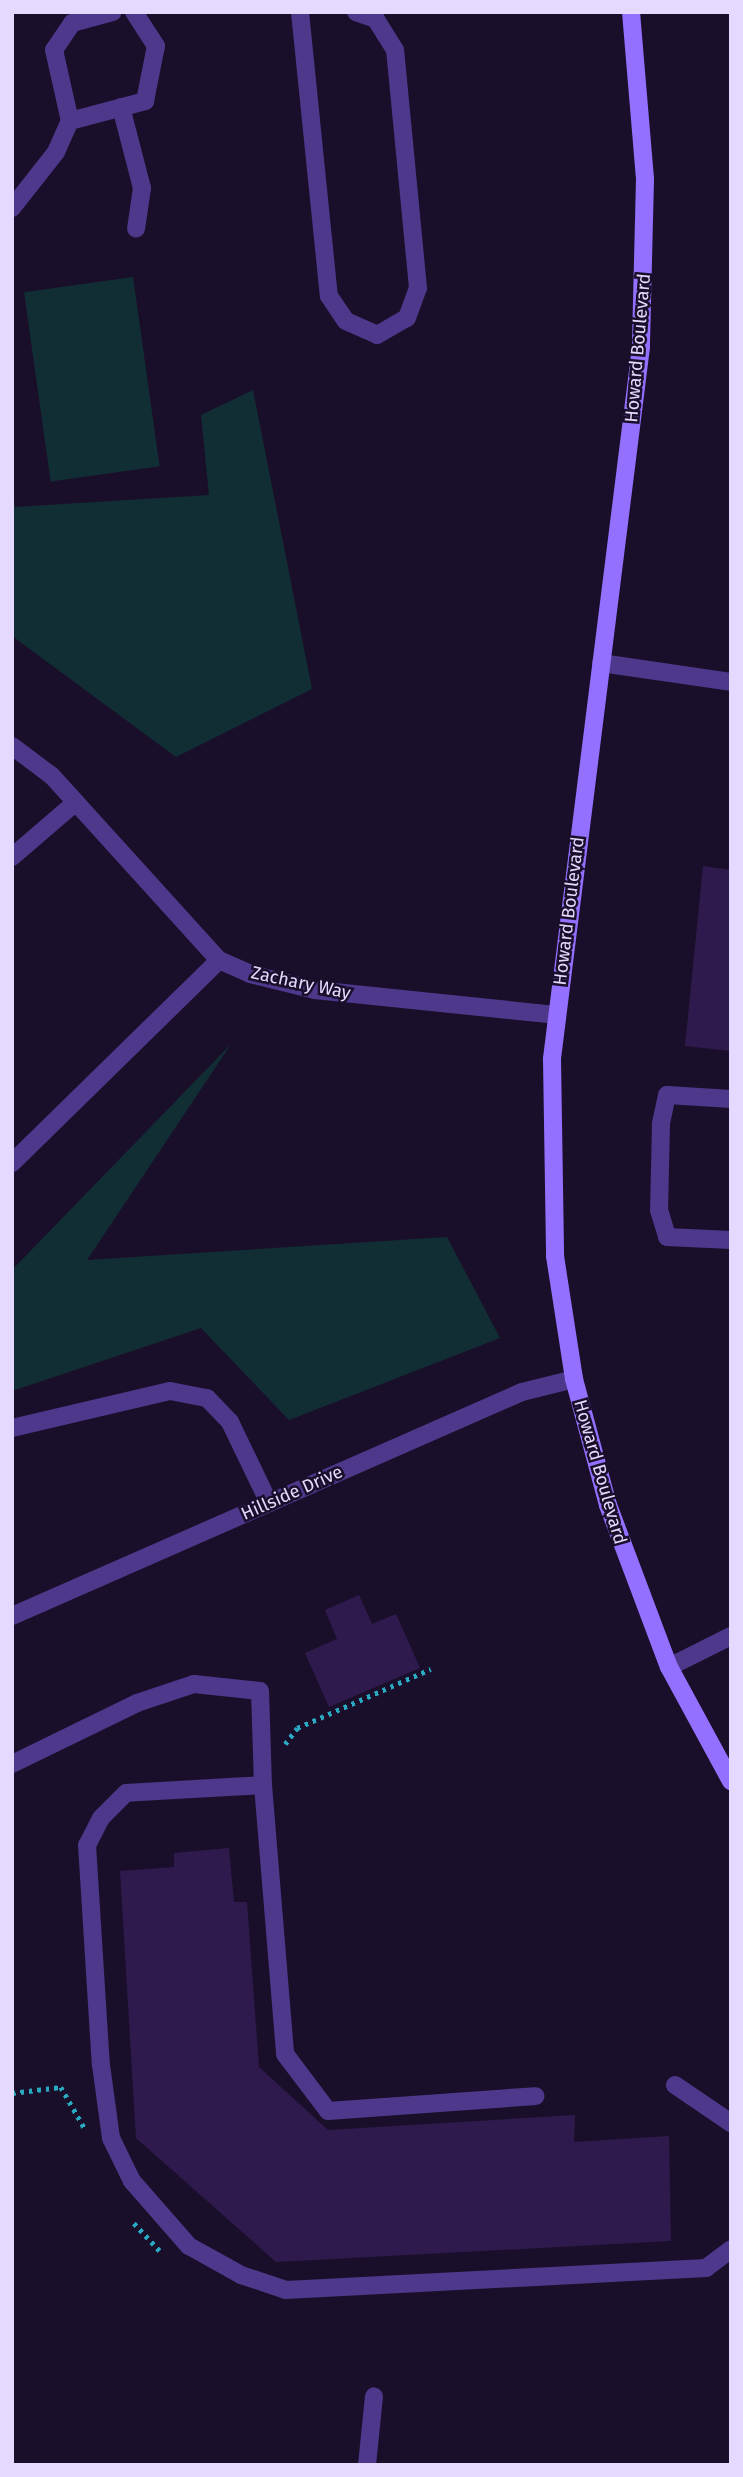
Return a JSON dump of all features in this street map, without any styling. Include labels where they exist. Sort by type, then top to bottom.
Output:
[{"type":"main road","name":"Howard Boulevard","points":[[631,12],[645,179],[641,347],[556,1015],[550,1166],[555,1255],[574,1379],[611,1516],[669,1667],[731,1781]]},
{"type":"street","points":[[12,208],[56,152],[70,121],[54,50],[72,23],[113,12]]},
{"type":"street","points":[[70,121],[145,101],[156,46],[134,12]]},
{"type":"street","points":[[300,12],[329,296],[345,321],[377,335],[407,318],[418,288],[395,51],[376,19],[356,12]]},
{"type":"street","points":[[121,107],[142,188],[136,229]]},
{"type":"street","points":[[601,663],[731,681]]},
{"type":"street","name":"Zachary Way","points":[[12,746],[76,802],[219,960],[250,974],[315,990],[556,1015]]},
{"type":"street","points":[[12,857],[76,802]]},
{"type":"street","points":[[12,1163],[219,960]]},
{"type":"street","points":[[731,1099],[667,1095],[661,1124],[659,1210],[667,1237],[731,1240]]},
{"type":"street","name":"Hillside Drive","points":[[12,1616],[522,1392],[574,1379]]},
{"type":"street","points":[[12,1428],[170,1391],[207,1398],[230,1423],[269,1503]]},
{"type":"street","points":[[669,1667],[731,1636]]},
{"type":"street","points":[[12,1764],[136,1703],[194,1684],[260,1691],[263,1785],[285,2054],[328,2111],[535,2096]]},
{"type":"street","points":[[263,1785],[126,1793],[101,1818],[87,1845],[101,2065],[111,2138],[132,2180],[189,2246],[241,2275],[286,2290],[706,2268],[731,2249]]},
{"type":"street","points":[[675,2085],[731,2123]]},
{"type":"street","points":[[367,2465],[374,2396]]},
{"type":"path","points":[[262,1752],[285,1744],[297,1728],[431,1669]]},
{"type":"path","points":[[12,2093],[61,2087]]},
{"type":"green space","points":[[133,277],[160,466],[51,481],[24,292]]},
{"type":"green space","points":[[253,390],[312,689],[176,757],[12,636],[12,486],[15,507],[209,495],[201,415]]},
{"type":"green space","points":[[231,1044],[87,1260],[447,1237],[500,1338],[289,1420],[201,1328],[12,1391],[12,1270]]},
{"type":"building","points":[[703,866],[731,870],[731,1051],[685,1046]]},
{"type":"building","points":[[359,1595],[372,1624],[396,1614],[420,1668],[329,1707],[305,1653],[337,1639],[325,1610]]},
{"type":"building","points":[[229,1848],[234,1902],[247,1902],[259,2067],[328,2130],[575,2115],[574,2142],[669,2136],[671,2241],[276,2262],[136,2138],[120,1871],[174,1867],[174,1853]]}]
